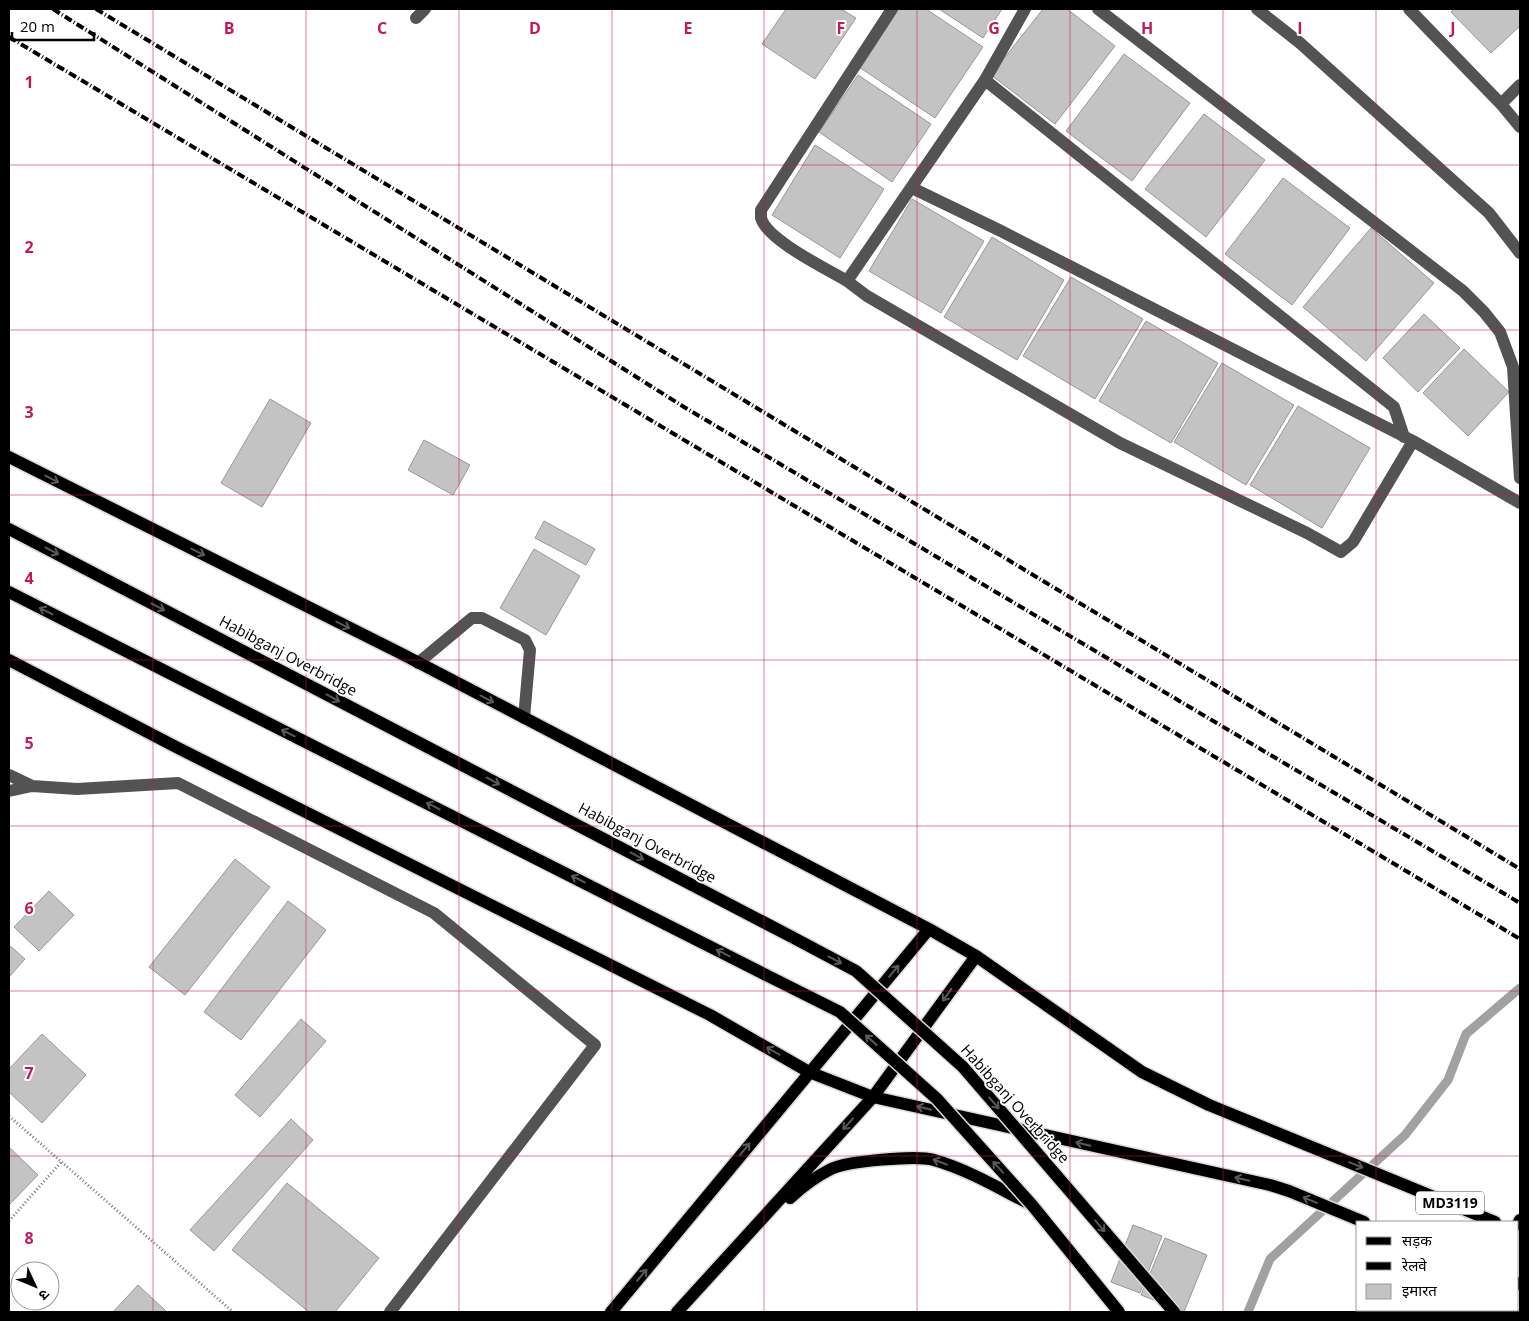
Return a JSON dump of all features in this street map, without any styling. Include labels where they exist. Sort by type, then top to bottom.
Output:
[{"type":"main road","points":[[9,457],[418,663],[976,956],[873,1097],[677,1312]]},
{"type":"main road","name":"Habibganj Overbridge","points":[[9,529],[856,971],[963,1067],[1174,1312]]},
{"type":"main road","points":[[9,592],[840,1012],[937,1099],[1032,1205],[1119,1312]]},
{"type":"main road","points":[[9,660],[178,748],[710,1015],[809,1072],[873,1097],[1270,1185],[1362,1221]]},
{"type":"main road","points":[[611,1312],[929,930]]},
{"type":"main road","name":"MD3119","points":[[976,956],[1142,1072],[1209,1105],[1493,1221]]},
{"type":"main road","points":[[687,1312],[769,1217],[798,1191],[833,1168],[879,1159],[932,1159],[969,1173],[1032,1205]]},
{"type":"street","points":[[892,9],[761,210],[761,218],[780,241],[847,281],[867,296],[1120,443],[1307,533],[1341,552],[1353,542],[1409,439]]},
{"type":"street","points":[[847,281],[985,80],[1025,9]]},
{"type":"street","points":[[1098,9],[1463,291],[1484,312],[1500,332],[1513,367],[1520,478]]},
{"type":"street","points":[[1257,9],[1300,43],[1489,213],[1520,253]]},
{"type":"street","points":[[1409,9],[1501,104],[1520,127]]},
{"type":"street","points":[[985,80],[1394,407],[1409,439]]},
{"type":"street","points":[[1501,104],[1520,85]]},
{"type":"street","points":[[912,188],[1001,231],[1409,439],[1520,503]]},
{"type":"street","points":[[418,663],[472,618],[482,618],[525,640],[530,650],[524,718]]},
{"type":"street","points":[[9,775],[32,786]]},
{"type":"street","points":[[9,792],[32,786],[77,789],[178,783],[434,913],[595,1045],[390,1312]]},
{"type":"path","points":[[9,1116],[234,1312]]},
{"type":"path","points":[[9,1221],[62,1161]]},
{"type":"building","points":[[786,9],[841,9],[856,18],[815,79],[762,44]]},
{"type":"building","points":[[898,9],[926,9],[983,47],[935,118],[859,67]]},
{"type":"building","points":[[939,9],[1002,9],[983,38]]},
{"type":"building","points":[[1043,9],[1067,9],[1115,46],[1055,124],[991,75]]},
{"type":"building","points":[[1455,9],[1520,9],[1520,26],[1491,53],[1451,12]]},
{"type":"building","points":[[1124,54],[1190,103],[1132,181],[1066,131]]},
{"type":"building","points":[[858,75],[931,124],[892,182],[819,132]]},
{"type":"building","points":[[1204,114],[1265,160],[1206,237],[1145,189]]},
{"type":"building","points":[[815,145],[884,189],[840,258],[772,215]]},
{"type":"building","points":[[1283,178],[1350,228],[1292,305],[1225,254]]},
{"type":"building","points":[[912,199],[984,241],[941,313],[869,271]]},
{"type":"building","points":[[1371,228],[1434,283],[1366,361],[1303,307]]},
{"type":"building","points":[[992,237],[1064,280],[1017,360],[944,317]]},
{"type":"building","points":[[1071,277],[1143,319],[1095,399],[1023,356]]},
{"type":"building","points":[[1424,314],[1460,348],[1418,392],[1383,358]]},
{"type":"building","points":[[1146,321],[1218,363],[1171,443],[1099,401]]},
{"type":"building","points":[[1464,349],[1509,392],[1468,436],[1423,393]]},
{"type":"building","points":[[1222,363],[1294,405],[1246,485],[1174,442]]},
{"type":"building","points":[[270,399],[311,423],[262,507],[221,483]]},
{"type":"building","points":[[1298,406],[1370,448],[1322,528],[1250,485]]},
{"type":"building","points":[[424,440],[470,465],[453,495],[408,470]]},
{"type":"building","points":[[544,521],[595,549],[586,565],[535,538]]},
{"type":"building","points":[[534,549],[580,576],[546,635],[500,608]]},
{"type":"building","points":[[235,859],[270,887],[185,995],[149,967]]},
{"type":"building","points":[[49,891],[74,915],[39,951],[14,927]]},
{"type":"building","points":[[288,901],[326,930],[241,1040],[204,1012]]},
{"type":"building","points":[[9,945],[25,959],[9,977]]},
{"type":"building","points":[[301,1019],[326,1041],[260,1117],[235,1095]]},
{"type":"building","points":[[42,1034],[86,1075],[42,1123],[9,1092],[9,1069]]},
{"type":"building","points":[[291,1119],[313,1140],[214,1251],[190,1230]]},
{"type":"building","points":[[9,1147],[38,1175],[9,1205]]},
{"type":"building","points":[[287,1183],[379,1258],[335,1312],[309,1312],[232,1250]]},
{"type":"building","points":[[1133,1225],[1162,1236],[1140,1293],[1111,1282]]},
{"type":"building","points":[[1165,1238],[1207,1255],[1184,1312],[1141,1295]]},
{"type":"building","points":[[138,1285],[167,1312],[113,1312]]},
{"type":"waterway","points":[[1248,1312],[1270,1259],[1405,1135],[1448,1080],[1466,1034],[1520,988]]},
{"type":"railway","points":[[53,9],[684,407],[1520,903]]},
{"type":"railway","points":[[96,9],[1520,869]]},
{"type":"railway","points":[[9,37],[1520,939]]}]
